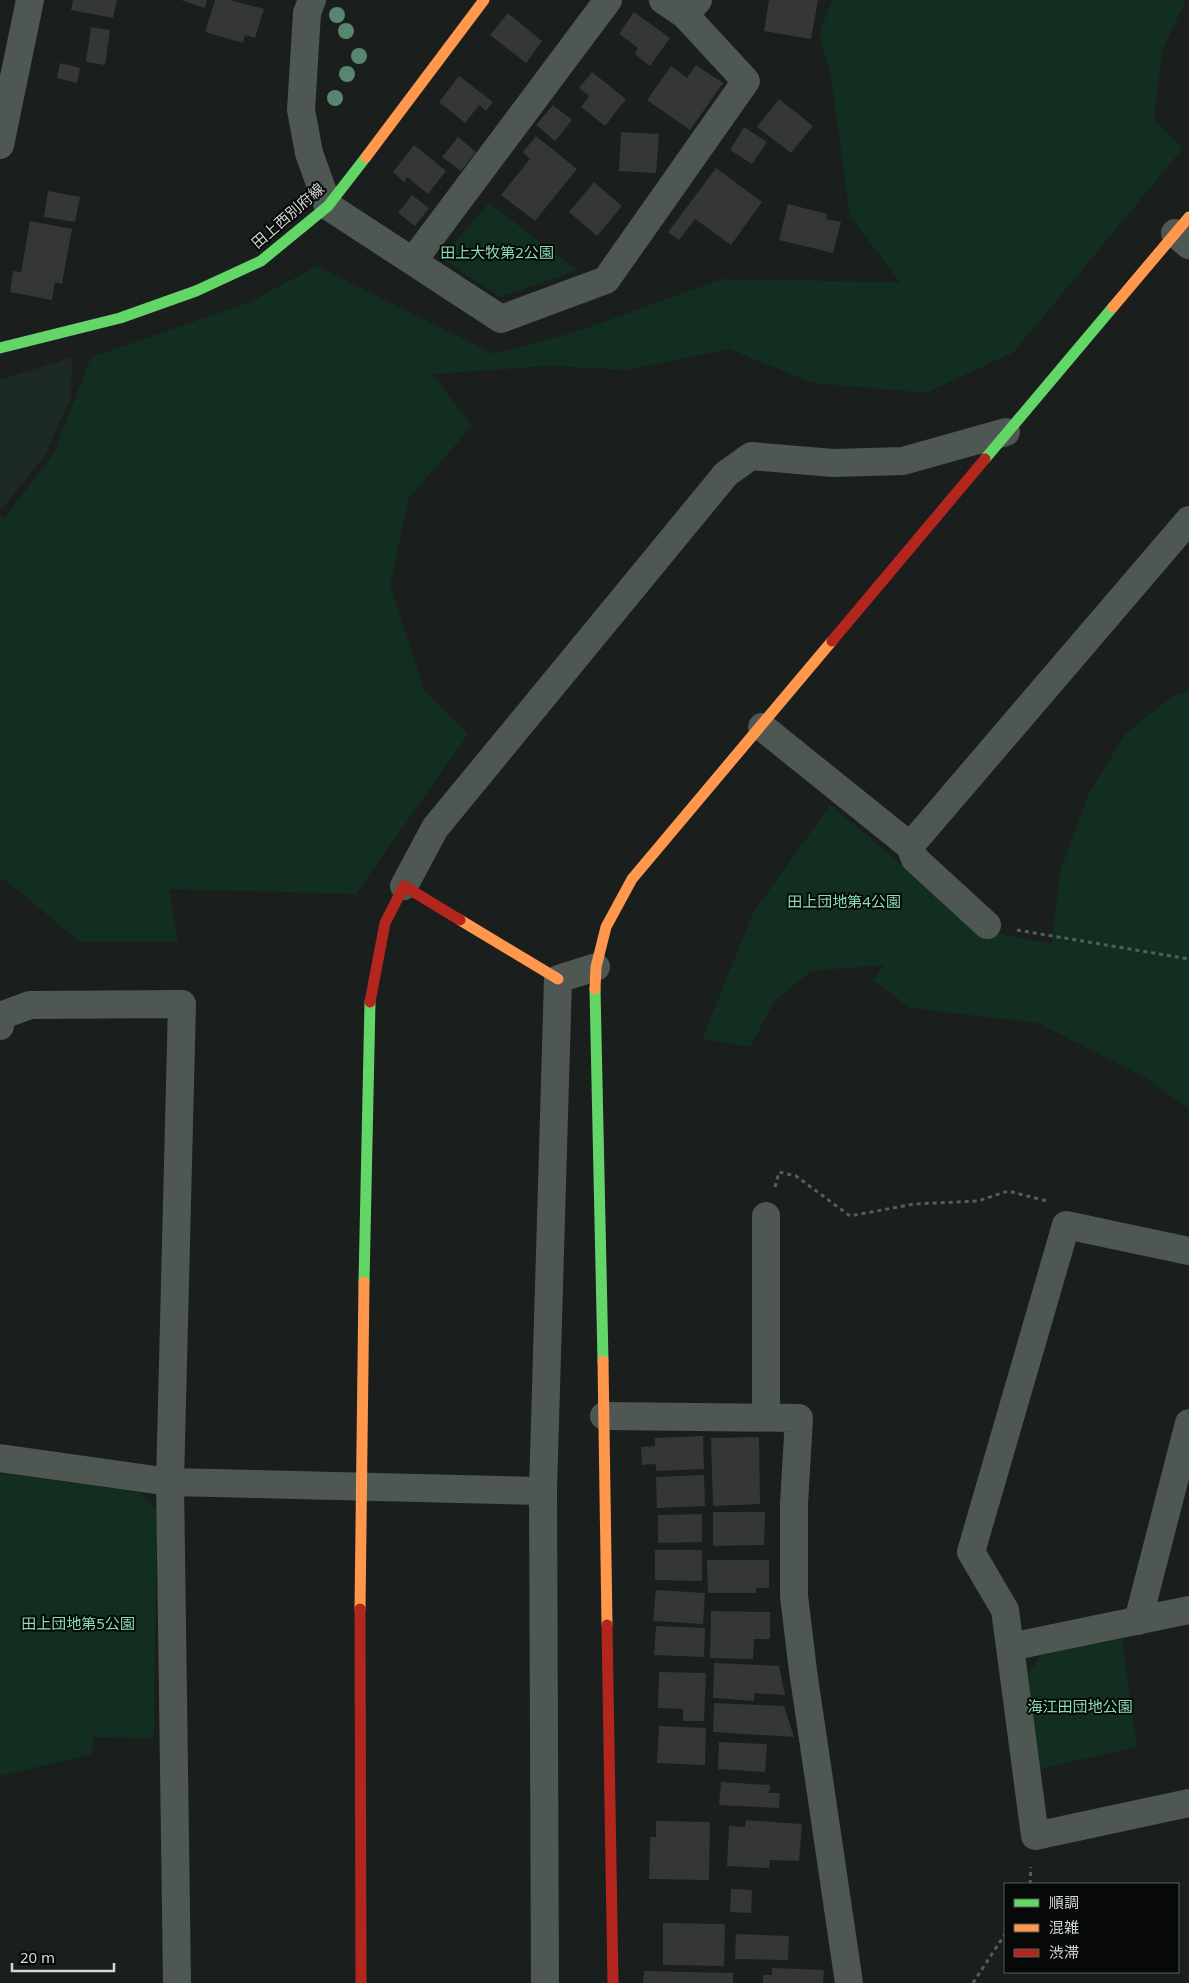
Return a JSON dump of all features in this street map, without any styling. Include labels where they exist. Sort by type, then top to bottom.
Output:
[{"type":"street","points":[[0,145],[30,0]]},
{"type":"street","points":[[312,0],[307,13],[301,110],[309,153],[328,206],[501,319],[606,280],[746,81],[682,5]]},
{"type":"street","name":"田上西別府線","points":[[0,348],[120,318],[196,291],[260,260],[328,206],[391,126],[484,0]]},
{"type":"street","points":[[413,262],[608,0]]},
{"type":"street","points":[[613,1983],[604,1416],[594,1030],[596,966],[606,927],[632,879],[762,727],[1006,432],[1184,232]]},
{"type":"street","points":[[360,1983],[360,1487],[370,999],[385,923],[435,828],[726,474],[751,456],[833,463],[903,461],[1006,432]]},
{"type":"street","points":[[910,846],[1189,520]]},
{"type":"street","points":[[762,727],[910,846],[915,860],[987,925]]},
{"type":"street","points":[[404,886],[558,979]]},
{"type":"street","points":[[558,979],[596,966]]},
{"type":"street","points":[[545,1983],[543,1491],[558,979]]},
{"type":"street","points":[[0,1026],[0,1016],[30,1005],[182,1004],[170,1482],[178,1983]]},
{"type":"street","points":[[766,1216],[766,1417]]},
{"type":"street","points":[[1189,1251],[1066,1225],[971,1552],[1005,1610],[1035,1836],[1189,1804]]},
{"type":"street","points":[[604,1416],[799,1418],[794,1504],[794,1596],[803,1672],[849,1983]]},
{"type":"street","points":[[1138,1621],[1189,1423]]},
{"type":"street","points":[[0,1458],[170,1482],[543,1491]]},
{"type":"street","points":[[1010,1647],[1189,1610]]},
{"type":"path","points":[[987,925],[1189,959]]},
{"type":"path","points":[[766,1216],[779,1172],[796,1176],[850,1216],[914,1204],[978,1201],[1008,1192],[1063,1205],[1066,1225]]},
{"type":"path","points":[[973,1983],[1004,1936]]},
{"type":"shaded area","points":[[72,357],[71,397],[44,457],[0,511],[0,380]]},
{"type":"green space","points":[[832,0],[1186,0],[1162,51],[1154,120],[1183,148],[1014,352],[926,393],[814,383],[729,349],[628,370],[550,366],[433,374],[472,426],[409,498],[390,585],[425,691],[468,734],[356,894],[169,889],[178,942],[80,942],[4,879],[0,880],[0,516],[5,518],[54,453],[91,357],[248,303],[317,266],[494,354],[578,331],[722,279],[900,282],[850,216],[830,71],[819,34]]},
{"type":"green space","name":"田上大牧第2公園","points":[[489,203],[577,270],[501,297],[441,258]]},
{"type":"green space","name":"田上団地第4公園","points":[[1189,691],[1189,1109],[1146,1078],[1038,1023],[910,1008],[873,980],[884,965],[811,971],[774,1002],[750,1047],[702,1039],[753,913],[830,805],[981,930],[1052,944],[1060,872],[1089,793],[1126,733],[1174,695]]},
{"type":"green space","name":"田上団地第5公園","points":[[0,1473],[139,1492],[157,1510],[154,1738],[93,1737],[92,1754],[0,1776]]},
{"type":"green space","name":"海江田団地公園","points":[[1122,1639],[1137,1747],[1036,1770],[1027,1676],[1041,1655]]},
{"type":"building","points":[[73,0],[117,0],[113,18],[71,10]]},
{"type":"building","points":[[181,0],[207,0],[205,8]]},
{"type":"building","points":[[215,0],[230,0],[264,9],[255,38],[245,35],[243,43],[205,32]]},
{"type":"building","points":[[769,0],[818,0],[811,39],[764,31]]},
{"type":"building","points":[[634,12],[670,38],[650,66],[635,54],[638,48],[619,34]]},
{"type":"building","points":[[508,13],[542,41],[526,63],[490,35]]},
{"type":"building","points":[[91,27],[110,30],[105,65],[86,62]]},
{"type":"building","points":[[60,63],[80,68],[77,83],[57,78]]},
{"type":"building","points":[[696,65],[723,83],[690,130],[647,100],[671,66],[687,78]]},
{"type":"building","points":[[592,72],[626,99],[605,126],[581,107],[589,96],[579,88]]},
{"type":"building","points":[[459,76],[493,102],[486,111],[479,105],[465,123],[439,102]]},
{"type":"building","points":[[779,99],[813,126],[791,153],[757,127]]},
{"type":"building","points":[[553,105],[572,120],[555,141],[536,125]]},
{"type":"building","points":[[744,127],[767,142],[752,164],[730,150]]},
{"type":"building","points":[[621,132],[659,134],[656,173],[619,171]]},
{"type":"building","points":[[536,136],[577,169],[535,221],[501,195],[530,159],[523,152]]},
{"type":"building","points":[[458,137],[476,152],[461,171],[442,157]]},
{"type":"building","points":[[414,145],[446,171],[428,194],[407,177],[404,182],[393,172]]},
{"type":"building","points":[[716,168],[762,202],[731,245],[695,219],[679,240],[668,232]]},
{"type":"building","points":[[594,182],[622,206],[597,236],[569,212]]},
{"type":"building","points":[[48,191],[80,197],[75,222],[44,217]]},
{"type":"building","points":[[412,195],[429,208],[415,226],[398,213]]},
{"type":"building","points":[[788,204],[827,214],[826,219],[841,222],[833,253],[779,240]]},
{"type":"building","points":[[30,221],[72,229],[62,284],[55,282],[52,300],[10,292],[13,271],[21,272]]},
{"type":"building","points":[[703,1436],[704,1469],[656,1471],[656,1464],[642,1465],[641,1447],[655,1446],[655,1438]]},
{"type":"building","points":[[759,1437],[760,1504],[713,1506],[711,1438]]},
{"type":"building","points":[[704,1475],[705,1506],[657,1508],[656,1477]]},
{"type":"building","points":[[713,1512],[765,1512],[764,1545],[713,1546]]},
{"type":"building","points":[[702,1514],[702,1542],[658,1543],[658,1515]]},
{"type":"building","points":[[655,1550],[702,1550],[702,1581],[655,1580]]},
{"type":"building","points":[[707,1560],[769,1560],[769,1588],[756,1588],[756,1593],[708,1593]]},
{"type":"building","points":[[656,1590],[705,1593],[703,1624],[653,1621]]},
{"type":"building","points":[[711,1611],[770,1612],[770,1639],[754,1639],[753,1659],[710,1658]]},
{"type":"building","points":[[656,1626],[705,1628],[704,1657],[654,1655]]},
{"type":"building","points":[[714,1663],[779,1666],[785,1695],[754,1693],[754,1701],[713,1698]]},
{"type":"building","points":[[659,1672],[706,1673],[704,1721],[683,1721],[683,1709],[658,1708]]},
{"type":"building","points":[[714,1703],[784,1706],[794,1737],[713,1732]]},
{"type":"building","points":[[659,1726],[706,1728],[705,1765],[657,1763]]},
{"type":"building","points":[[719,1742],[767,1744],[765,1772],[718,1769]]},
{"type":"building","points":[[721,1782],[770,1785],[769,1793],[780,1793],[779,1808],[719,1805]]},
{"type":"building","points":[[746,1820],[802,1824],[799,1861],[770,1860],[769,1868],[727,1866],[729,1826],[745,1827]]},
{"type":"building","points":[[656,1821],[710,1822],[709,1880],[649,1879],[650,1837],[656,1837]]},
{"type":"building","points":[[731,1889],[752,1890],[751,1913],[730,1912]]},
{"type":"building","points":[[663,1923],[725,1924],[724,1966],[663,1965]]},
{"type":"building","points":[[736,1934],[789,1936],[788,1960],[735,1959]]},
{"type":"building","points":[[772,1968],[824,1970],[823,1983],[763,1983],[763,1975],[772,1975]]},
{"type":"building","points":[[644,1971],[733,1973],[733,1983],[643,1983]]},
{"type":"traffic: fast","points":[[0,348],[120,318],[196,291],[261,261],[328,206],[366,157]]},
{"type":"traffic: fast","points":[[985,459],[1113,307]]},
{"type":"traffic: fast","points":[[595,989],[603,1361]]},
{"type":"traffic: fast","points":[[364,1282],[370,1002]]},
{"type":"traffic: slow","points":[[366,157],[484,0]]},
{"type":"traffic: slow","points":[[1113,307],[1189,217]]},
{"type":"traffic: slow","points":[[595,989],[596,967],[606,927],[632,879],[832,641]]},
{"type":"traffic: slow","points":[[460,920],[558,979]]},
{"type":"traffic: slow","points":[[360,1609],[364,1282]]},
{"type":"traffic: slow","points":[[603,1361],[607,1625]]},
{"type":"traffic: jam","points":[[832,641],[985,459]]},
{"type":"traffic: jam","points":[[370,1002],[385,923],[404,886],[460,920]]},
{"type":"traffic: jam","points":[[360,1609],[361,1983]]},
{"type":"traffic: jam","points":[[607,1625],[613,1983]]}]
